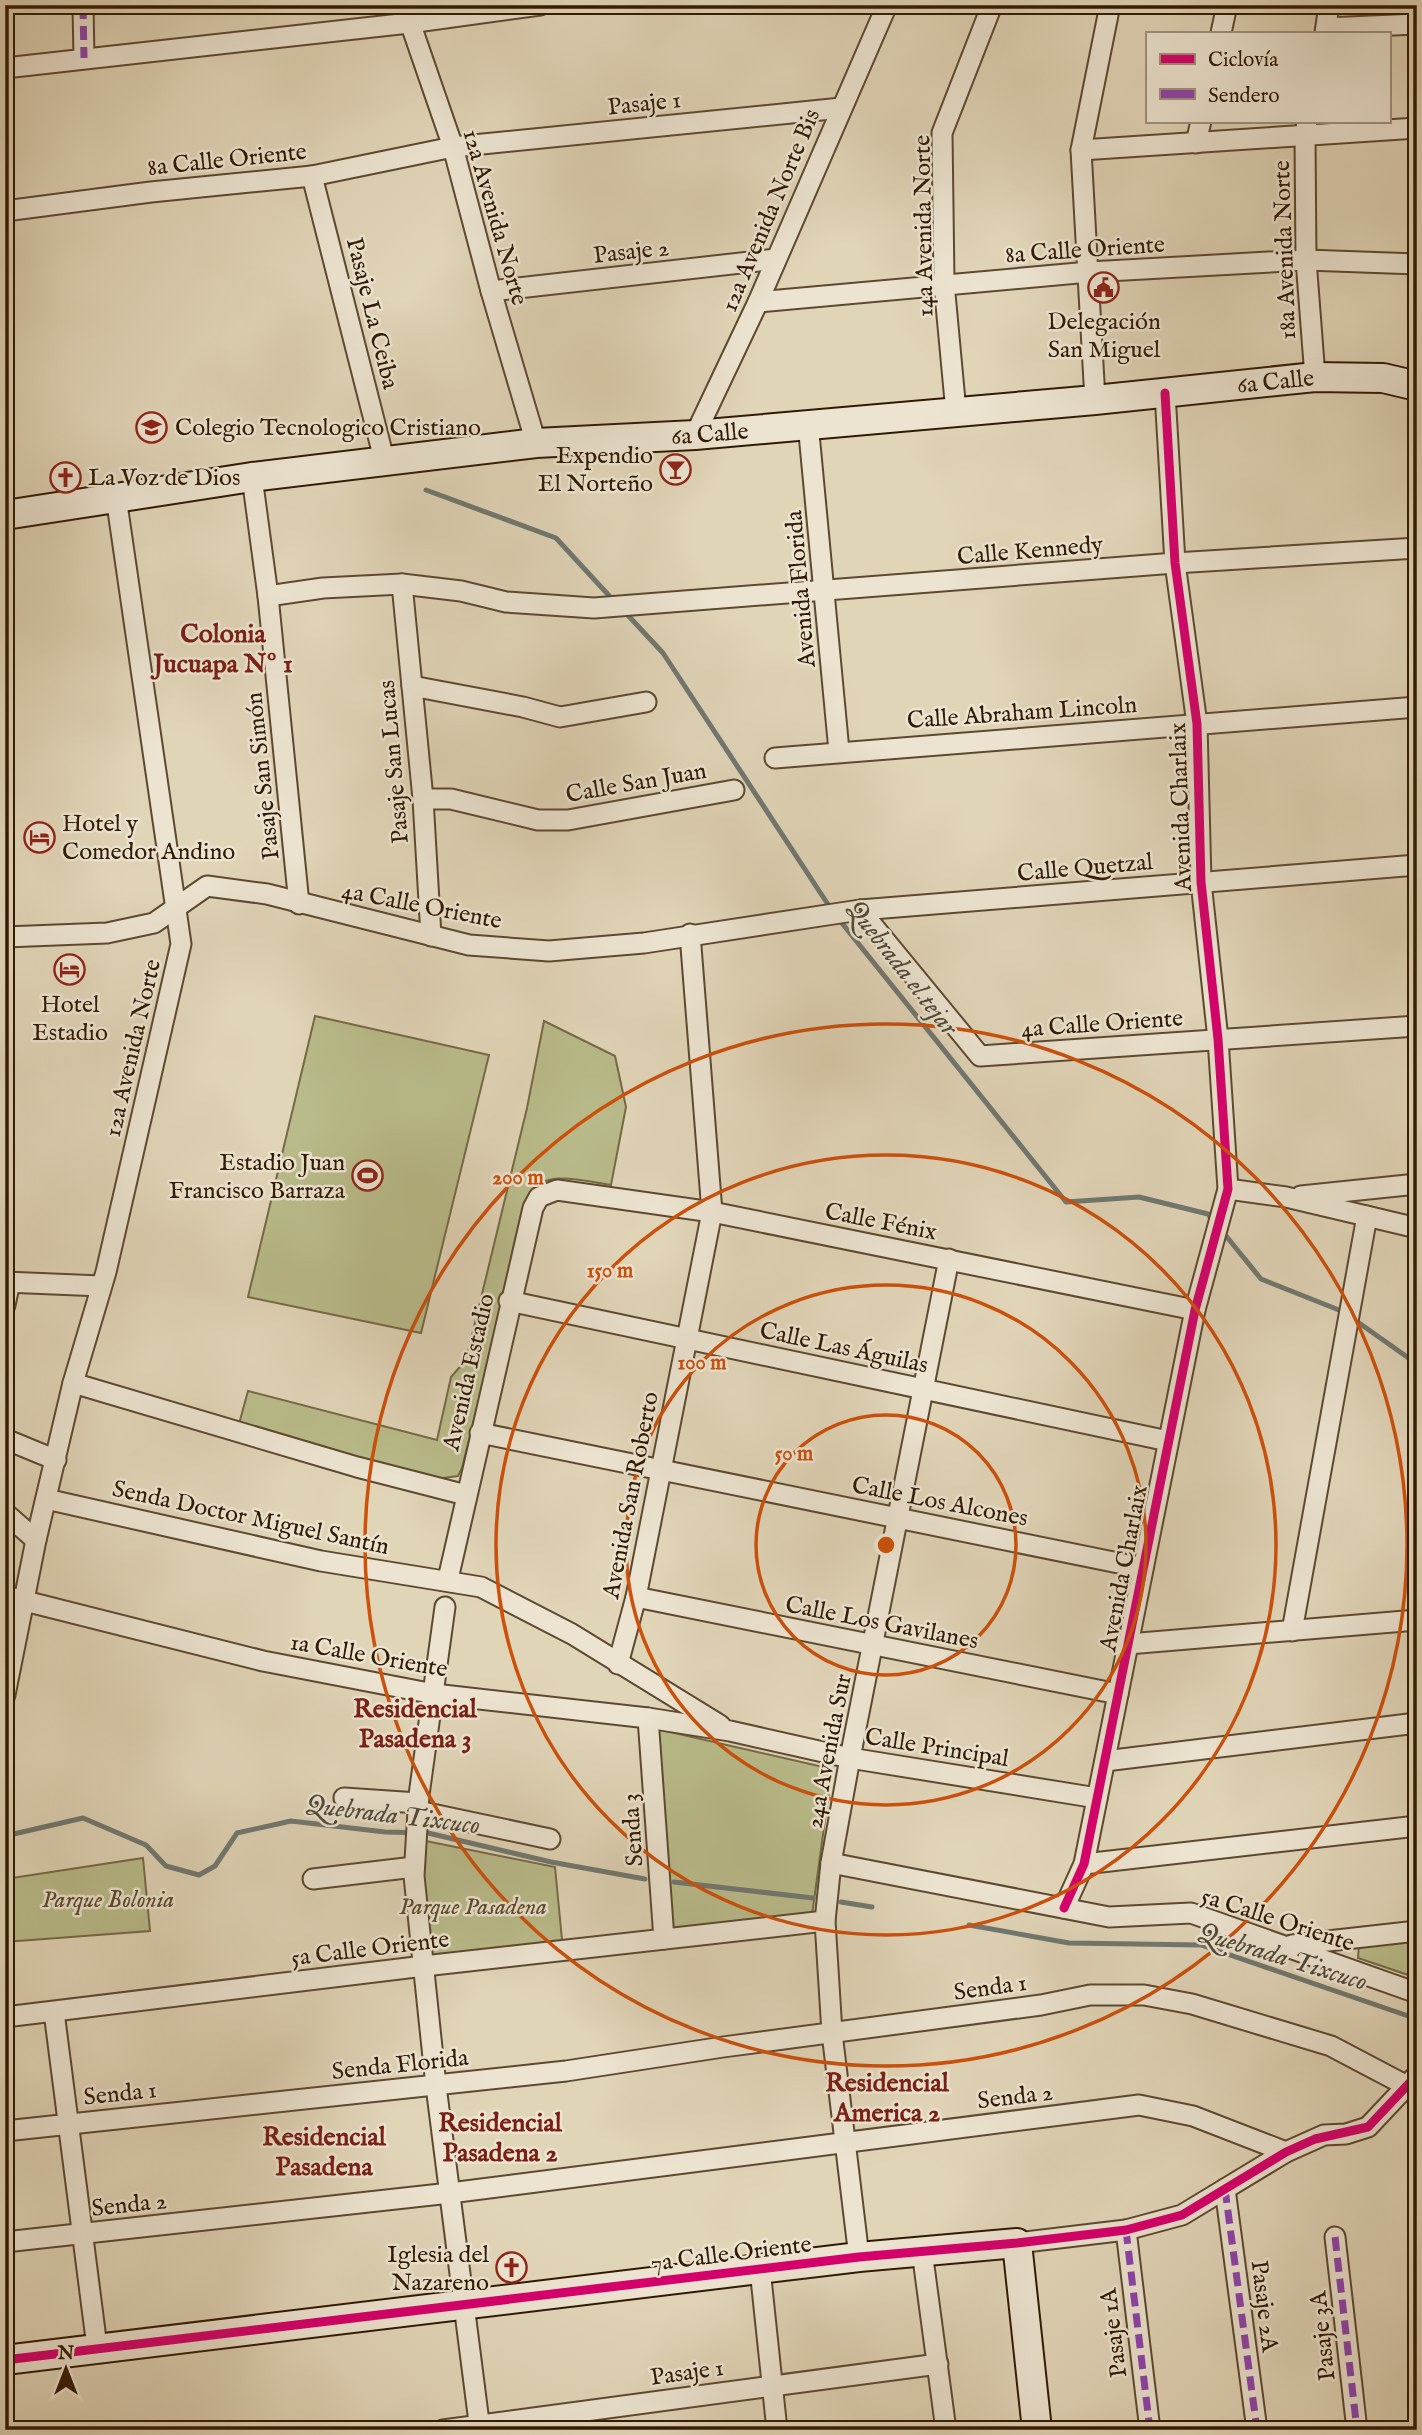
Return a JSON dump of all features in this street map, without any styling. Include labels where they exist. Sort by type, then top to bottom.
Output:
[{"type":"street","points":[[83,5],[84,58]]},
{"type":"street","points":[[5,68],[407,14],[540,5]]},
{"type":"street","name":"12a Avenida Norte Bis","points":[[695,435],[758,302],[887,5]]},
{"type":"street","name":"14a Avenida Norte","points":[[956,412],[944,283],[942,133],[992,5]]},
{"type":"street","points":[[1095,400],[1090,272],[1081,150],[1110,5]]},
{"type":"street","points":[[1220,32],[1227,5]]},
{"type":"street","points":[[1329,5],[1325,30],[1417,24]]},
{"type":"street","name":"12a Avenida Norte","points":[[407,14],[453,147],[491,291],[536,443]]},
{"type":"street","name":"Pasaje 1","points":[[453,147],[841,108]]},
{"type":"street","points":[[1196,143],[1201,122]]},
{"type":"street","points":[[1081,150],[1196,143],[1306,128],[1417,128]]},
{"type":"street","name":"18a Avenida Norte","points":[[1306,128],[1306,260],[1315,377]]},
{"type":"street","name":"8a Calle Oriente","points":[[5,211],[151,192],[312,176],[453,147]]},
{"type":"street","name":"Pasaje La Ceiba","points":[[312,176],[386,463]]},
{"type":"street","name":"Pasaje 2","points":[[491,291],[776,259]]},
{"type":"street","name":"8a Calle Oriente","points":[[758,302],[944,283],[1090,272],[1306,260],[1417,264]]},
{"type":"street","name":"6a Calle","points":[[5,515],[252,477],[536,443],[695,435],[808,423],[1095,400],[1315,377],[1383,378],[1417,386]]},
{"type":"street","name":"Avenida Charlaix","points":[[1063,1908],[1084,1864],[1195,1310],[1228,1189],[1218,1039],[1201,882],[1197,724],[1175,563],[1165,393]]},
{"type":"street","name":"Avenida Florida","points":[[808,423],[827,592],[839,751]]},
{"type":"street","name":"Pasaje San Simón","points":[[252,477],[268,596],[299,904]]},
{"type":"street","name":"12a Avenida Norte","points":[[5,1695],[14,1599],[36,1540],[73,1383],[101,1286],[181,944],[116,496]]},
{"type":"street","name":"Calle Kennedy","points":[[401,584],[461,591],[506,603],[611,607],[1175,563],[1417,548]]},
{"type":"street","points":[[268,596],[323,588],[401,584]]},
{"type":"street","name":"Pasaje San Lucas","points":[[401,584],[423,799],[431,936]]},
{"type":"street","points":[[412,686],[523,707],[560,717],[646,702]]},
{"type":"street","name":"Calle Abraham Lincoln","points":[[775,758],[1417,707]]},
{"type":"street","name":"Calle San Juan","points":[[423,799],[451,799],[538,820],[568,820],[734,790]]},
{"type":"street","name":"Calle Quetzal","points":[[843,912],[1417,865]]},
{"type":"street","name":"4a Calle Oriente","points":[[5,937],[107,933],[154,923],[207,886],[267,894],[469,945],[549,951],[644,943],[843,912],[980,1056],[1417,1026]]},
{"type":"street","name":"Avenida San Roberto","points":[[618,1664],[636,1597],[659,1469],[712,1212],[690,934]]},
{"type":"street","points":[[1286,1197],[1417,1184]]},
{"type":"street","points":[[1228,1189],[1286,1197],[1417,1228]]},
{"type":"street","name":"Calle Fénix","points":[[557,1190],[712,1212],[1195,1310]]},
{"type":"street","name":"Avenida Estadio","points":[[448,1579],[509,1301],[533,1208],[539,1198],[557,1190]]},
{"type":"street","points":[[1292,1631],[1367,1216]]},
{"type":"street","name":"24a Avenida Sur","points":[[859,2257],[832,2033],[825,1922],[831,1863],[850,1758],[948,1259]]},
{"type":"street","points":[[5,1305],[8,1282],[101,1286]]},
{"type":"street","name":"Calle Las Águilas","points":[[509,1301],[1168,1441]]},
{"type":"street","points":[[73,1383],[357,1467],[466,1495]]},
{"type":"street","name":"Calle Los Alcones","points":[[480,1433],[1143,1567]]},
{"type":"street","points":[[5,1439],[56,1460]]},
{"type":"street","name":"Senda Doctor Miguel Santín","points":[[46,1499],[321,1561],[448,1579],[481,1587],[572,1634],[730,1731]]},
{"type":"street","points":[[5,1513],[36,1540]]},
{"type":"street","name":"Calle Los Gavilanes","points":[[636,1597],[1118,1694]]},
{"type":"street","name":"1a Calle Oriente","points":[[14,1599],[263,1661],[435,1694],[648,1718],[730,1731]]},
{"type":"street","points":[[445,1607],[418,1811],[414,1867],[436,2086],[480,2427]]},
{"type":"street","points":[[1128,1644],[1417,1620]]},
{"type":"street","name":"Senda 3","points":[[648,1718],[664,1939]]},
{"type":"street","points":[[1105,1761],[1417,1723]]},
{"type":"street","name":"Calle Principal","points":[[730,1731],[850,1758],[1097,1798]]},
{"type":"street","points":[[344,1798],[550,1839]]},
{"type":"street","points":[[1084,1864],[1417,1826]]},
{"type":"street","name":"5a Calle Oriente","points":[[831,1863],[1110,1917],[1191,1913],[1417,1993]]},
{"type":"street","points":[[313,1879],[414,1867]]},
{"type":"street","name":"5a Calle Oriente","points":[[5,2017],[424,1966],[825,1922]]},
{"type":"street","points":[[1288,1946],[1417,1931]]},
{"type":"street","name":"Senda 1","points":[[566,2071],[1041,2005],[1090,1995],[1144,1995],[1192,2004],[1331,2046],[1412,2080]]},
{"type":"street","points":[[54,2012],[97,2347]]},
{"type":"street","name":"Senda Florida","points":[[239,2105],[566,2071]]},
{"type":"street","name":"7a Calle Oriente","points":[[5,2360],[859,2257],[1017,2244],[1126,2230],[1182,2215],[1286,2152],[1324,2135],[1346,2134],[1368,2127],[1412,2080]]},
{"type":"street","name":"Senda 1","points":[[5,2131],[239,2105]]},
{"type":"street","name":"Senda 2","points":[[5,2242],[450,2193],[1139,2105],[1194,2116],[1286,2152]]},
{"type":"street","name":"Pasaje 2A","points":[[1225,2189],[1257,2430]]},
{"type":"street","name":"Pasaje 1A","points":[[1126,2230],[1150,2430]]},
{"type":"street","name":"Pasaje 3A","points":[[1335,2237],[1357,2430]]},
{"type":"street","points":[[1017,2244],[1037,2430]]},
{"type":"street","points":[[922,2252],[946,2430]]},
{"type":"street","points":[[760,2269],[777,2430]]},
{"type":"street","name":"Pasaje 1","points":[[443,2430],[938,2364]]},
{"type":"green space","name":"Estadio Juan Francisco Barraza","points":[[315,1016],[489,1055],[421,1333],[248,1297]]},
{"type":"green space","points":[[544,1021],[615,1056],[626,1107],[611,1185],[567,1178],[556,1179],[537,1185],[531,1193],[458,1476],[436,1479],[239,1424],[248,1391],[437,1440],[451,1377],[466,1360],[527,1108]]},
{"type":"green space","points":[[657,1729],[832,1769],[812,1915],[672,1930]]},
{"type":"green space","name":"Parque Pasadena","points":[[416,1839],[555,1867],[563,1950],[424,1966]]},
{"type":"green space","name":"Parque Bolonia","points":[[143,1858],[150,1931],[5,1942],[5,1879]]},
{"type":"green space","points":[[1417,1934],[1417,1978],[1358,1958],[1359,1944]]},
{"type":"waterway","name":"Quebrada el tejar","points":[[426,490],[556,538],[614,601]]},
{"type":"waterway","name":"Quebrada el tejar","points":[[623,610],[663,653],[831,909]]},
{"type":"waterway","name":"Quebrada el tejar","points":[[837,917],[1066,1202],[1139,1197],[1208,1214],[1213,1221]]},
{"type":"waterway","name":"Quebrada el tejar","points":[[1222,1231],[1261,1279],[1344,1312]]},
{"type":"waterway","name":"Quebrada el tejar","points":[[1352,1318],[1417,1364]]},
{"type":"waterway","name":"Quebrada Tixcuco","points":[[5,1836],[83,1818],[146,1845],[166,1866],[199,1875],[215,1866],[237,1833],[291,1821],[385,1832],[428,1833],[551,1862],[645,1879]]},
{"type":"waterway","name":"Quebrada Tixcuco","points":[[674,1882],[813,1898]]},
{"type":"waterway","name":"Quebrada Tixcuco","points":[[841,1902],[872,1907]]},
{"type":"waterway","name":"Quebrada Tixcuco","points":[[969,1925],[1069,1943],[1201,1945],[1417,2019]]},
{"type":"marked path","points":[[83,5],[84,58]]},
{"type":"marked path","points":[[1225,2189],[1257,2430]]},
{"type":"marked path","points":[[1126,2230],[1150,2430]]},
{"type":"marked path","points":[[1335,2237],[1357,2430]]},
{"type":"cycle path","points":[[1064,1908],[1084,1864],[1195,1310],[1228,1189],[1218,1039],[1201,882],[1197,724],[1175,563],[1165,393]]},
{"type":"cycle path","points":[[5,2360],[859,2257],[1126,2230],[1182,2215],[1286,2152],[1315,2139],[1368,2127],[1417,2075]]},
{"type":"place","name":"Delegación San Miguel","points":[[1104,287]]},
{"type":"place","name":"Colegio Tecnologico Cristiano","points":[[152,427]]},
{"type":"place","name":"Expendio El Norteño","points":[[676,469]]},
{"type":"place","name":"La Voz de Dios","points":[[65,477]]},
{"type":"place","name":"Hotel y Comedor Andino","points":[[39,837]]},
{"type":"place","name":"Hotel Estadio","points":[[70,970]]},
{"type":"place","name":"Estadio Juan Francisco Barraza","points":[[368,1176]]},
{"type":"place","name":"Iglesia del Nazareno","points":[[512,2268]]},
{"type":"district","name":"Colonia Jucuapa Nº 1","points":[[223,648]]},
{"type":"district","name":"Residencial Pasadena 3","points":[[415,1723]]},
{"type":"district","name":"Residencial America 2","points":[[887,2097]]},
{"type":"district","name":"Residencial Pasadena 2","points":[[500,2137]]},
{"type":"district","name":"Residencial Pasadena","points":[[324,2151]]}]
